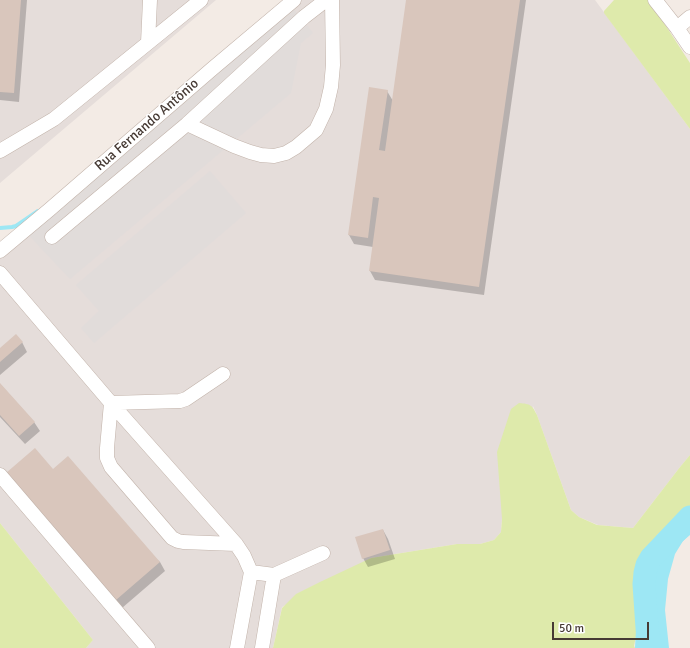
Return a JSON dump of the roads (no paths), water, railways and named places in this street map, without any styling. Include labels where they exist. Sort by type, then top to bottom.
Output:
[{"type":"street","points":[[148,43],[150,0]]},
{"type":"street","points":[[0,151],[54,119],[201,0]]},
{"type":"street","name":"Rua Fernando Antônio","points":[[0,251],[294,0]]},
{"type":"street","points":[[52,237],[187,124],[304,17],[326,0]]},
{"type":"street","points":[[187,124],[250,152],[274,156],[286,153],[296,147],[316,130],[326,109],[331,86],[333,65],[332,0]]},
{"type":"street","points":[[655,0],[690,47]]},
{"type":"street","points":[[677,28],[690,17]]},
{"type":"street","points":[[0,272],[111,404],[236,544],[244,556],[251,572],[237,648]]},
{"type":"street","points":[[111,404],[180,401],[186,399],[223,374]]},
{"type":"street","points":[[111,404],[107,448],[107,458],[111,467],[172,538],[183,542],[236,544]]},
{"type":"street","points":[[0,475],[148,648]]},
{"type":"street","points":[[251,572],[274,575],[323,553]]},
{"type":"street","points":[[262,648],[274,575]]},
{"type":"water","points":[[690,507],[690,535],[683,541],[675,554],[668,579],[665,610],[669,648],[635,648],[637,610],[642,581],[657,535]]},
{"type":"waterway","points":[[0,228],[16,226],[38,211]]},
{"type":"waterway","points":[[651,648],[647,628],[644,584],[647,565],[651,558],[690,517]]}]
